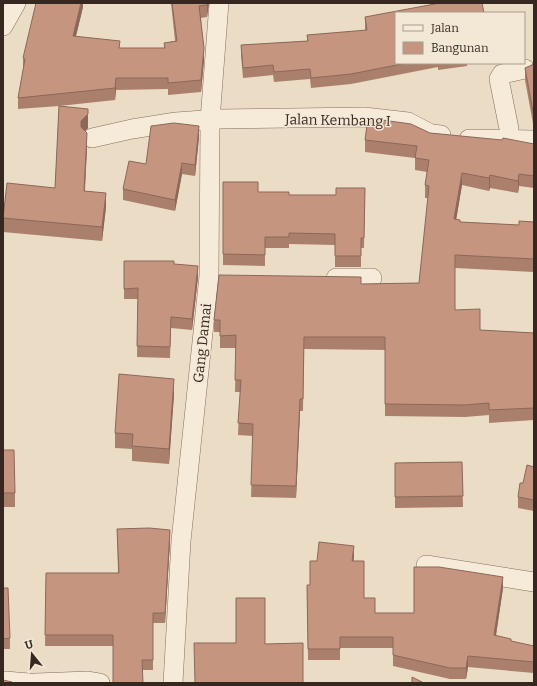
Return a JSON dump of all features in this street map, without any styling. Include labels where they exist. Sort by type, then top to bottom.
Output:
[{"type":"street","points":[[3,26],[16,3]]},
{"type":"street","name":"Gang Damai","points":[[173,683],[181,541],[217,276],[210,120],[219,3]]},
{"type":"street","points":[[510,140],[499,79],[502,74],[525,69]]},
{"type":"street","name":"Jalan Kembang I","points":[[92,138],[132,129],[176,122],[364,117],[408,122],[431,134],[468,139],[534,140]]},
{"type":"street","points":[[318,277],[372,278]]},
{"type":"street","points":[[426,565],[534,582]]},
{"type":"street","points":[[5,680],[29,683]]},
{"type":"street","points":[[36,683],[88,680],[100,683]]},
{"type":"building","points":[[36,3],[81,3],[73,36],[120,41],[119,48],[165,48],[164,43],[177,41],[172,3],[207,3],[207,5],[199,6],[204,48],[201,80],[168,83],[168,78],[116,78],[115,88],[18,98],[25,59],[23,58]]},
{"type":"building","points":[[440,3],[482,3],[484,12],[395,12],[395,64],[402,64],[351,74],[311,78],[310,69],[274,72],[273,65],[243,68],[241,45],[308,41],[307,35],[367,30],[365,17]]},
{"type":"building","points":[[534,62],[534,117],[525,68],[532,65]]},
{"type":"building","points":[[59,106],[88,109],[88,114],[81,121],[81,127],[87,133],[84,191],[106,193],[102,227],[3,218],[7,183],[55,188]]},
{"type":"building","points":[[368,118],[411,124],[430,133],[502,140],[503,138],[534,144],[534,176],[519,174],[518,181],[490,175],[489,178],[462,173],[454,219],[460,220],[460,222],[519,225],[519,221],[534,222],[534,259],[455,255],[455,310],[480,309],[480,330],[534,333],[534,408],[489,410],[489,403],[465,405],[385,404],[385,337],[304,337],[303,399],[300,399],[296,486],[251,485],[253,424],[238,423],[241,380],[235,380],[236,335],[220,336],[220,320],[214,320],[219,275],[361,277],[361,284],[419,283],[429,186],[425,185],[429,160],[415,158],[417,146],[365,140]]},
{"type":"building","points":[[174,123],[199,126],[195,165],[182,163],[175,200],[123,189],[129,161],[146,164],[151,126]]},
{"type":"building","points":[[223,182],[258,182],[258,192],[289,192],[289,195],[336,195],[336,188],[365,188],[364,238],[361,238],[361,256],[335,256],[335,234],[289,233],[289,237],[265,237],[265,255],[223,254]]},
{"type":"building","points":[[124,261],[174,261],[174,264],[198,266],[192,319],[171,317],[170,347],[137,346],[138,288],[124,289]]},
{"type":"building","points":[[119,374],[174,379],[169,449],[132,446],[133,434],[115,433]]},
{"type":"building","points":[[3,450],[14,450],[15,493],[3,493]]},
{"type":"building","points":[[462,462],[463,496],[395,497],[395,463]]},
{"type":"building","points":[[527,465],[534,467],[534,500],[518,497],[520,483],[523,483]]},
{"type":"building","points":[[149,528],[170,530],[165,613],[153,613],[153,660],[142,660],[143,683],[113,683],[113,635],[45,635],[46,573],[119,573],[117,529]]},
{"type":"building","points":[[319,542],[354,546],[352,561],[364,561],[364,598],[375,598],[375,613],[414,613],[414,567],[439,567],[503,577],[494,635],[511,639],[511,641],[534,646],[534,662],[468,656],[466,668],[450,668],[393,655],[393,637],[340,637],[340,649],[308,649],[307,585],[310,585],[310,561],[317,561]]},
{"type":"building","points":[[3,588],[8,588],[10,638],[3,639]]},
{"type":"building","points":[[236,598],[265,598],[265,644],[303,643],[303,683],[195,683],[194,643],[236,643]]},
{"type":"building","points":[[412,677],[424,683],[412,683]]},
{"type":"building","points":[[3,680],[12,682],[12,683],[3,683]]}]
